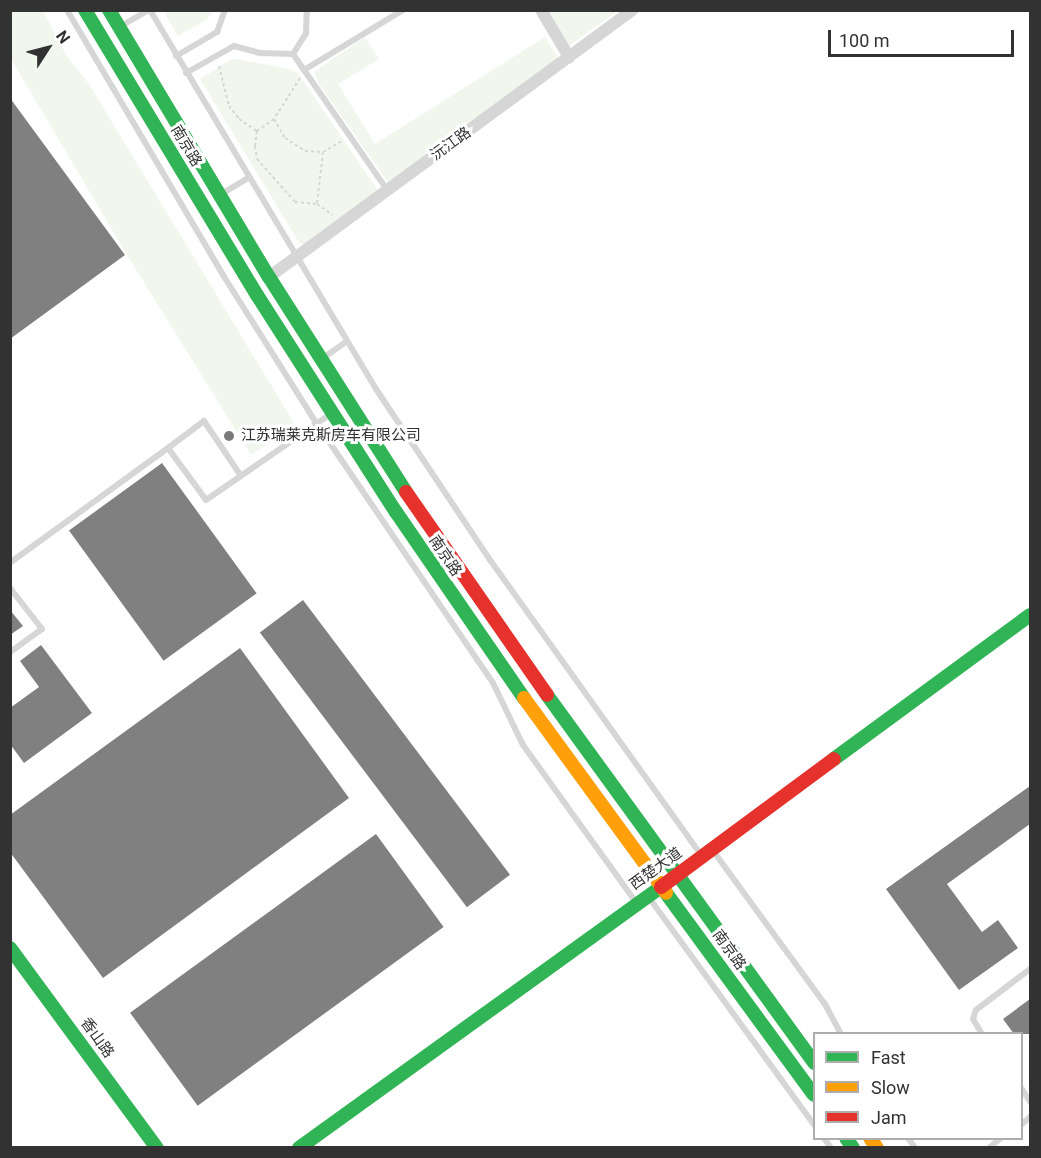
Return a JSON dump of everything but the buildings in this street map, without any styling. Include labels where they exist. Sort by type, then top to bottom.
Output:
[{"type":"main road","name":"南京路","points":[[85,10],[245,275],[332,413],[485,645],[813,1094]]},
{"type":"main road","name":"南京路","points":[[109,10],[269,277],[414,504],[501,632],[813,1062]]},
{"type":"main road","name":"西楚大道","points":[[299,1148],[662,886],[1030,615]]},
{"type":"main road","name":"香山路","points":[[10,948],[157,1148]]},
{"type":"street","points":[[541,10],[569,57]]},
{"type":"street","name":"沅江路","points":[[269,277],[633,10]]},
{"type":"lane","points":[[67,10],[223,275],[317,423],[493,683],[523,745],[813,1124]]},
{"type":"lane","points":[[119,27],[149,10],[347,341],[490,560],[707,852],[825,1004],[840,1032]]},
{"type":"lane","points":[[176,56],[217,32],[225,10]]},
{"type":"lane","points":[[293,54],[306,33],[308,10]]},
{"type":"lane","points":[[304,70],[403,10]]},
{"type":"lane","points":[[186,73],[234,46],[261,53],[293,54]]},
{"type":"lane","points":[[293,54],[387,190]]},
{"type":"lane","points":[[219,195],[248,178]]},
{"type":"lane","points":[[322,359],[347,341]]},
{"type":"lane","points":[[168,448],[206,500],[332,413]]},
{"type":"lane","points":[[11,562],[204,421],[241,476]]},
{"type":"lane","points":[[10,588],[42,629],[10,652]]},
{"type":"lane","points":[[981,1032],[973,1019],[976,1010],[1030,969]]},
{"type":"path","points":[[214,56],[224,79],[229,106],[239,119],[257,131]]},
{"type":"path","points":[[304,70],[273,119],[257,131],[255,146],[259,164],[295,202],[317,204],[341,224]]},
{"type":"path","points":[[273,119],[291,143],[312,153],[322,152],[350,136]]},
{"type":"path","points":[[317,204],[322,152]]},
{"type":"shaded area","points":[[10,11],[43,11],[66,55],[89,84],[294,423],[285,433],[251,455],[130,260],[11,59]]},
{"type":"shaded area","points":[[163,11],[214,11],[206,20],[178,36]]},
{"type":"shaded area","points":[[548,11],[618,11],[569,46]]},
{"type":"shaded area","points":[[365,37],[379,59],[338,84],[375,144],[545,37],[560,61],[390,185],[319,84],[314,72]]},
{"type":"shaded area","points":[[237,59],[289,69],[298,73],[379,192],[305,245],[298,241],[200,79],[230,60]]},
{"type":"traffic: fast","points":[[85,10],[257,295],[396,512],[524,698]]},
{"type":"traffic: fast","points":[[109,10],[269,277],[406,492]]},
{"type":"traffic: fast","points":[[834,759],[1030,615]]},
{"type":"traffic: fast","points":[[547,695],[813,1062]]},
{"type":"traffic: fast","points":[[299,1148],[661,887]]},
{"type":"traffic: fast","points":[[666,893],[813,1094]]},
{"type":"traffic: fast","points":[[10,948],[157,1148]]},
{"type":"traffic: fast","points":[[847,1140],[853,1148]]},
{"type":"traffic: slow","points":[[524,698],[666,893]]},
{"type":"traffic: slow","points":[[871,1140],[877,1148]]},
{"type":"traffic: jam","points":[[406,492],[547,695]]},
{"type":"traffic: jam","points":[[661,887],[834,759]]},
{"type":"place","name":"江苏瑞莱克斯房车有限公司","points":[[229,436]]}]
